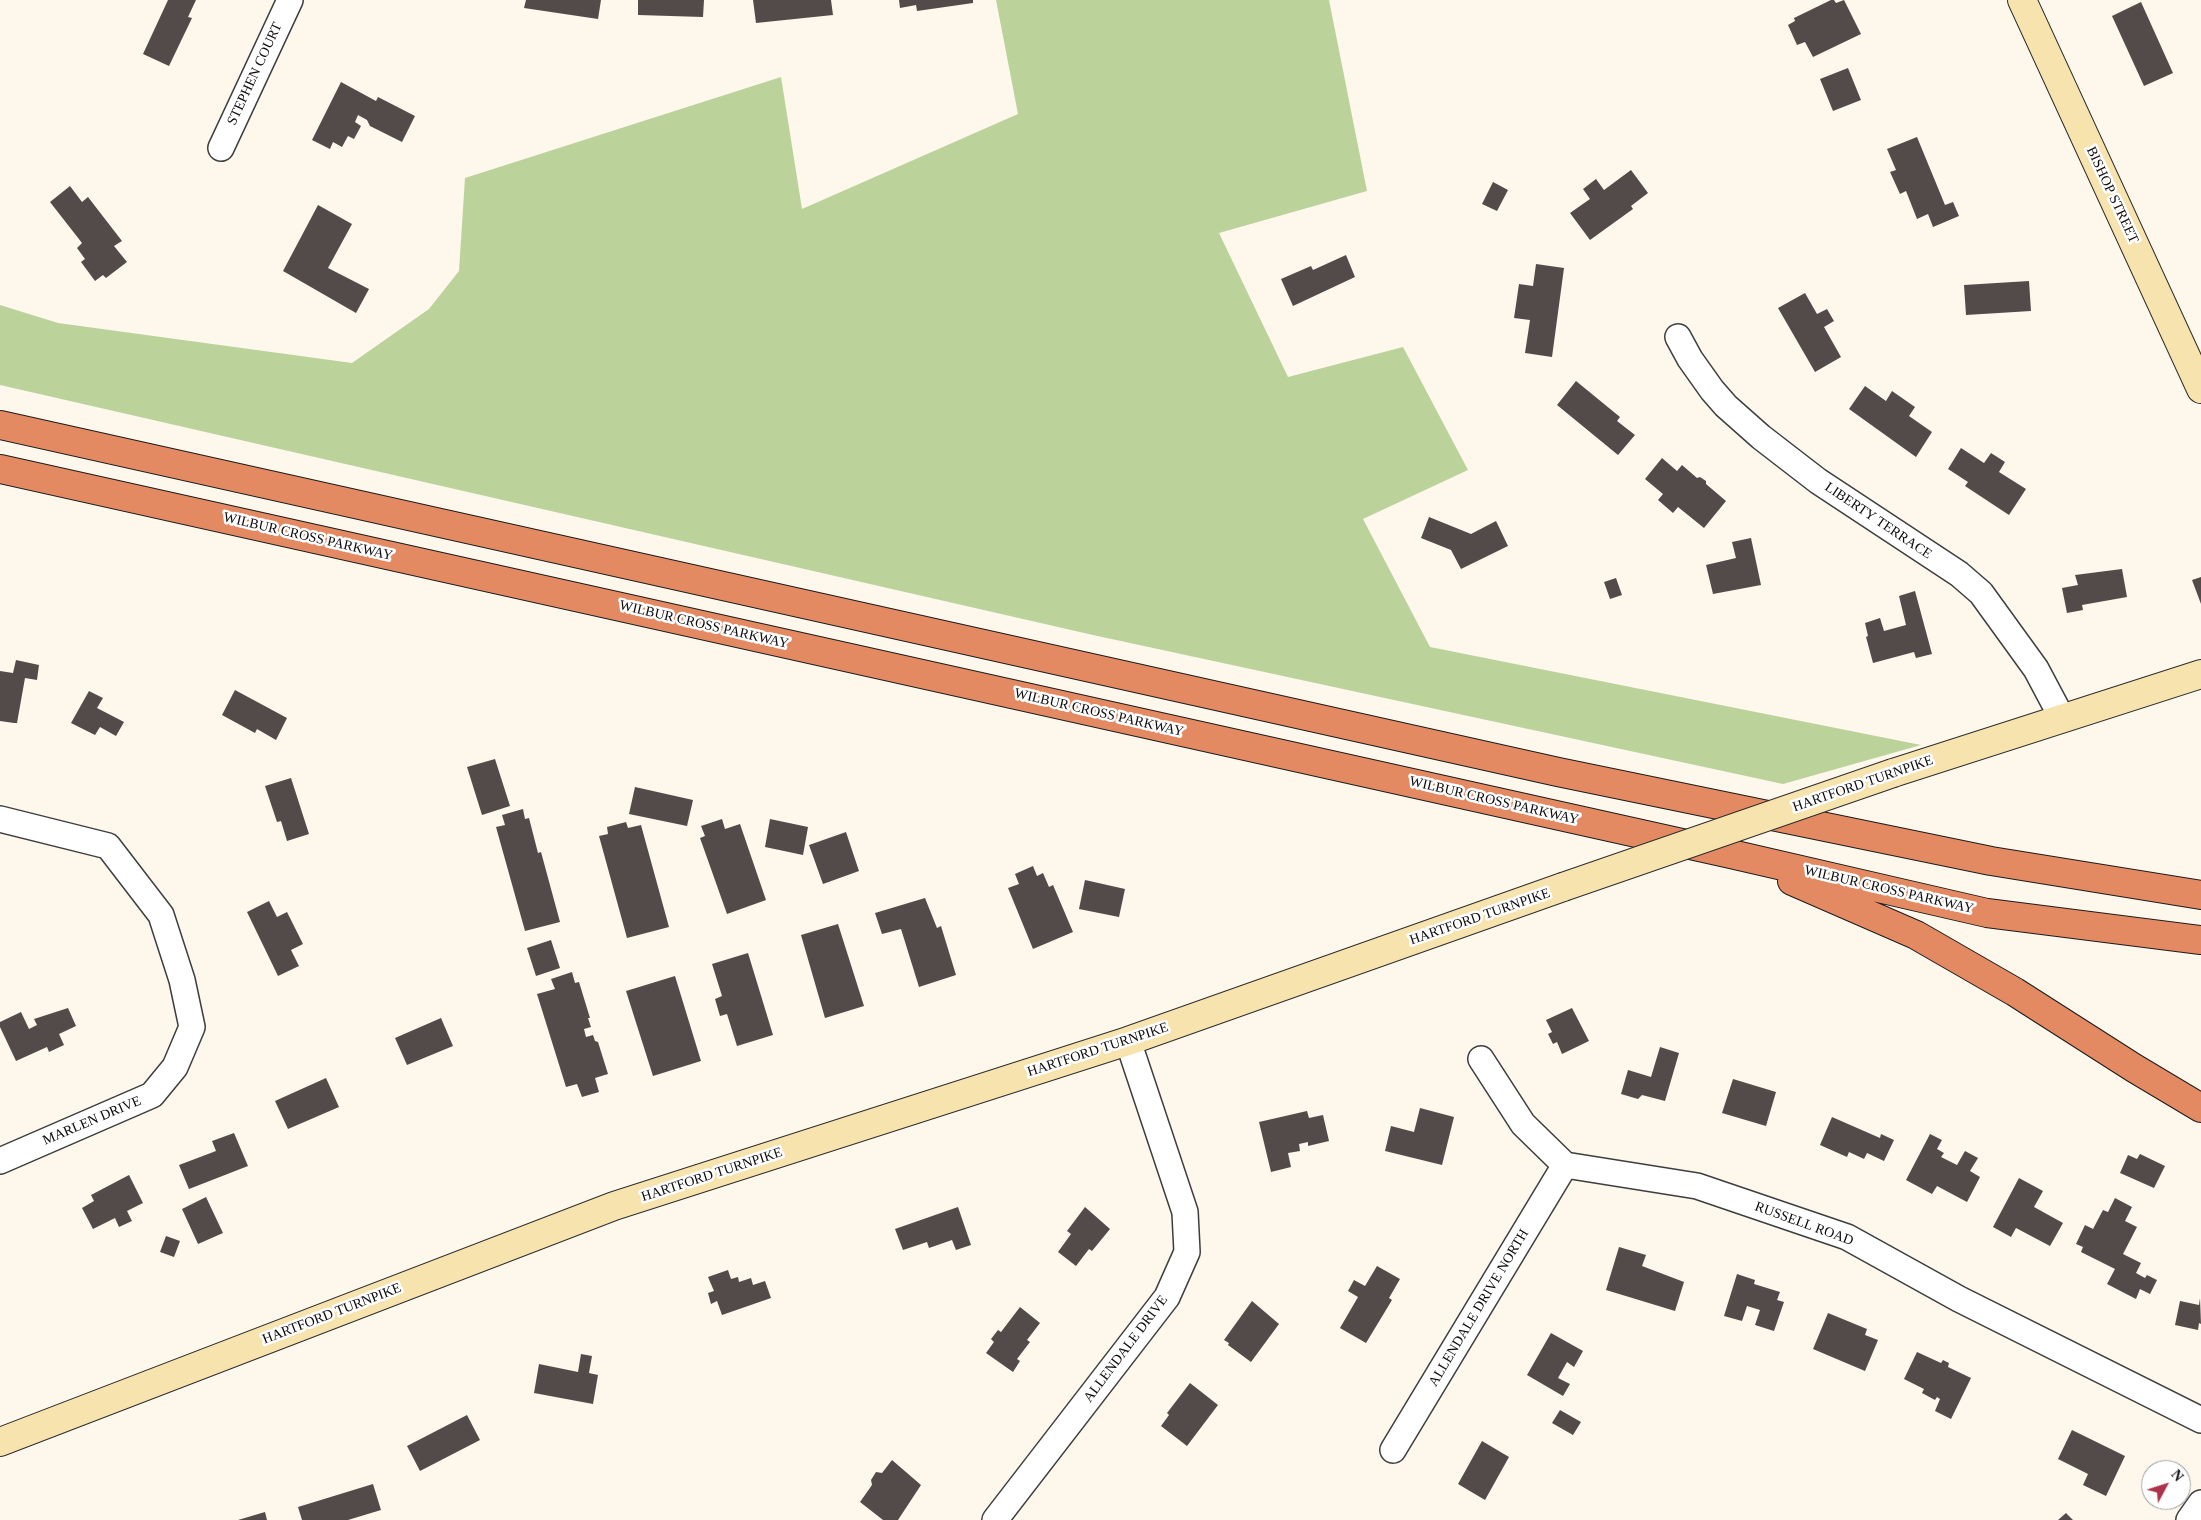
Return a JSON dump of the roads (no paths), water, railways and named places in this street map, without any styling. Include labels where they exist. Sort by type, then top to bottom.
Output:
[{"type":"highway","points":[[0,425],[1558,772],[1991,862],[2201,895]]},
{"type":"highway","name":"WILBUR CROSS PARKWAY","points":[[0,469],[1731,854],[1987,913],[2201,940]]},
{"type":"highway","points":[[1731,854],[1916,935],[2015,992],[2134,1068],[2201,1108]]},
{"type":"main road","name":"BISHOP STREET","points":[[2022,0],[2201,390]]},
{"type":"main road","name":"HARTFORD TURNPIKE","points":[[0,1442],[614,1206],[1128,1042],[1563,887],[1893,773],[2201,674]]},
{"type":"street","name":"STEPHEN COURT","points":[[221,148],[290,0]]},
{"type":"street","name":"LIBERTY TERRACE","points":[[1678,337],[1712,390],[1726,406],[1761,437],[1818,481],[1959,574],[1981,593],[2036,669],[2062,718]]},
{"type":"street","name":"MARLEN DRIVE","points":[[0,819],[108,846],[161,915],[182,980],[192,1027],[175,1067],[152,1095],[0,1161]]},
{"type":"street","name":"ALLENDALE DRIVE","points":[[995,1520],[1167,1297],[1187,1252],[1186,1212],[1128,1042]]},
{"type":"street","points":[[1482,1059],[1523,1124],[1564,1165]]},
{"type":"street","name":"RUSSELL ROAD","points":[[1564,1165],[1697,1186],[1847,1237],[1959,1300],[2201,1420]]},
{"type":"street","name":"ALLENDALE DRIVE NORTH","points":[[1393,1450],[1564,1165]]},
{"type":"street","points":[[2189,1520],[2201,1504]]}]
